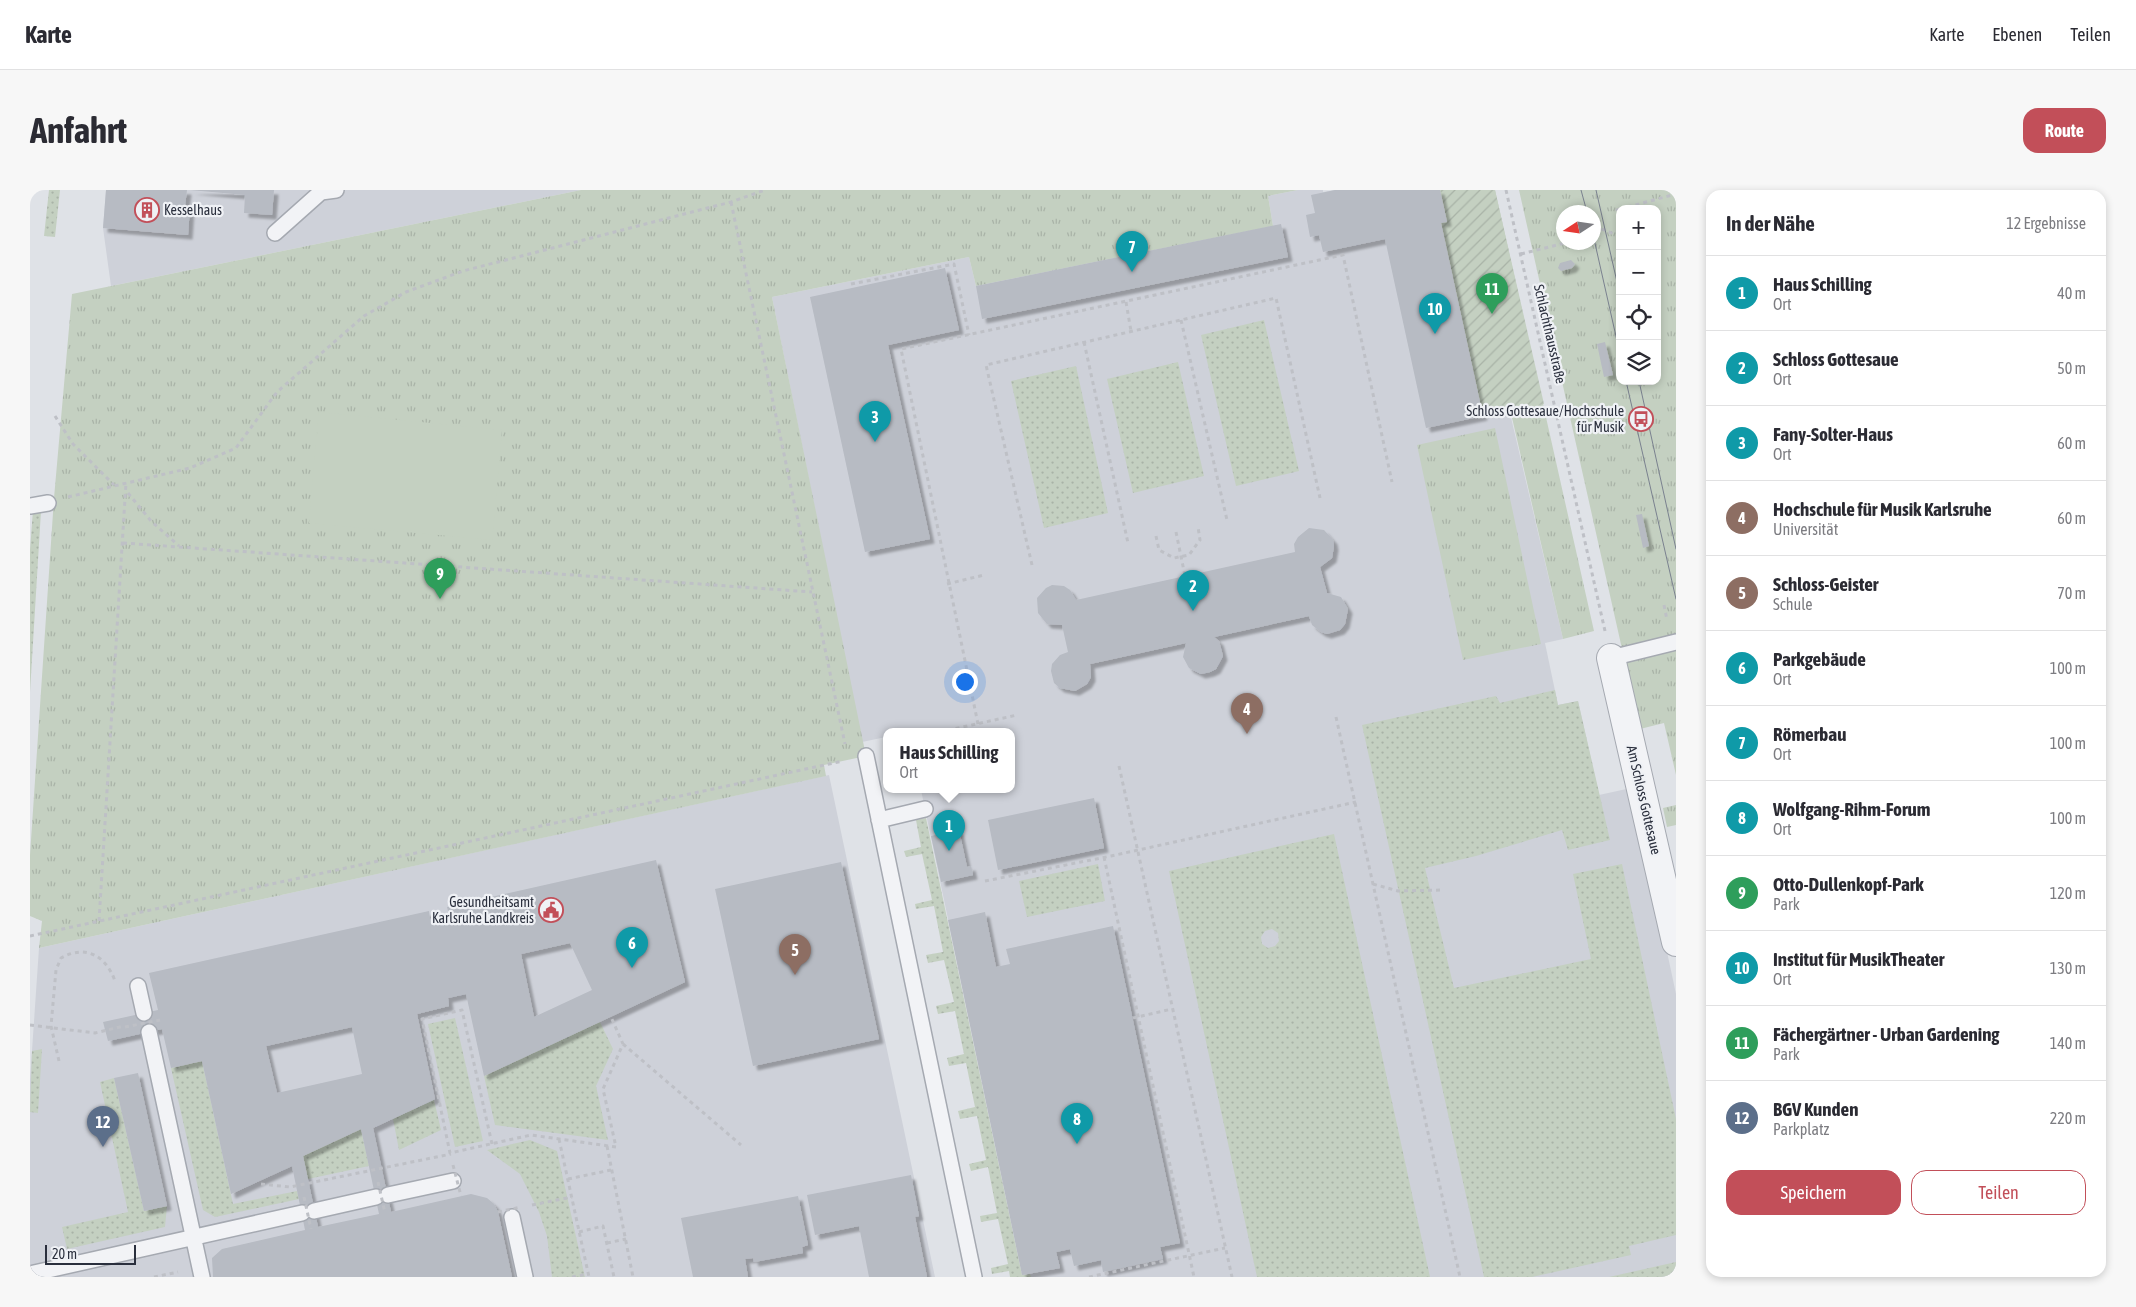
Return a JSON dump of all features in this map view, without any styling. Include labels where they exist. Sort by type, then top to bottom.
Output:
[{"type":"street","name":"Am Schloss Gottesaue","points":[[1611,658],[1676,942]]},
{"type":"lane","points":[[275,233],[321,192],[336,190]]},
{"type":"lane","points":[[30,506],[48,503]]},
{"type":"lane","points":[[1611,658],[1676,642]]},
{"type":"lane","points":[[866,756],[974,1277]]},
{"type":"lane","points":[[879,820],[926,809]]},
{"type":"lane","points":[[138,986],[144,1013]]},
{"type":"lane","points":[[148,1032],[202,1277]]},
{"type":"lane","points":[[30,1274],[453,1181]]},
{"type":"lane","points":[[510,1212],[525,1277]]},
{"type":"path","points":[[48,503],[126,482],[190,468],[236,448],[277,392],[364,316],[406,292],[463,271],[731,202],[765,190]]},
{"type":"path","name":"Schlachthausstraße","points":[[1506,190],[1605,630]]},
{"type":"path","points":[[1635,205],[1676,194]]},
{"type":"path","points":[[731,202],[812,592],[847,750]]},
{"type":"path","points":[[1601,229],[1616,233]]},
{"type":"path","points":[[1520,254],[1556,245]]},
{"type":"path","points":[[978,724],[947,584],[900,349],[1343,255],[1392,482]]},
{"type":"path","points":[[851,284],[954,264],[969,335]]},
{"type":"path","points":[[1032,565],[986,365],[1084,342],[1276,298],[1320,498]]},
{"type":"path","points":[[1126,302],[1131,332]]},
{"type":"path","points":[[1181,320],[1227,520]]},
{"type":"path","points":[[1084,342],[1128,543]]},
{"type":"path","points":[[55,416],[73,444],[114,485]]},
{"type":"path","points":[[99,921],[127,492],[126,482]]},
{"type":"path","points":[[127,492],[151,521],[179,547]]},
{"type":"path","points":[[1156,536],[1159,550],[1174,558],[1189,555],[1200,540],[1198,527]]},
{"type":"path","points":[[1176,532],[1185,576]]},
{"type":"path","points":[[123,543],[812,592]]},
{"type":"path","points":[[947,584],[984,576]]},
{"type":"path","points":[[959,728],[1017,715]]},
{"type":"path","points":[[1336,717],[1460,1277]]},
{"type":"path","points":[[30,936],[849,760]]},
{"type":"path","points":[[1118,766],[1232,1277]]},
{"type":"path","points":[[985,881],[1137,851],[1356,802]]},
{"type":"path","points":[[1104,856],[1194,1277]]},
{"type":"path","points":[[1373,884],[1398,891],[1443,890]]},
{"type":"path","points":[[59,1061],[51,1026],[56,970],[61,958],[79,952],[92,954],[105,961],[116,983]]},
{"type":"path","points":[[1133,1018],[1172,1009]]},
{"type":"path","points":[[450,1153],[422,1019],[462,1010],[492,1144]]},
{"type":"path","points":[[610,1017],[623,1044],[741,1145]]},
{"type":"path","points":[[123,1018],[125,1027]]},
{"type":"path","points":[[30,1025],[51,1026],[96,1033],[160,1020]]},
{"type":"path","points":[[261,1184],[290,1187],[531,1136],[616,1147],[603,1089],[623,1044]]},
{"type":"path","points":[[559,1139],[588,1275],[572,1277]]},
{"type":"path","points":[[607,1146],[633,1277]]},
{"type":"path","points":[[453,1165],[461,1196]]},
{"type":"path","points":[[568,1179],[611,1170]]},
{"type":"path","points":[[378,1182],[385,1213]]},
{"type":"path","points":[[304,1197],[311,1229]]},
{"type":"path","points":[[510,1212],[572,1197]]},
{"type":"path","points":[[579,1232],[603,1226],[614,1277]]},
{"type":"path","points":[[607,1243],[626,1239]]},
{"type":"path","points":[[1089,1277],[1225,1248]]},
{"type":"shaded area","points":[[106,190],[581,190],[111,286],[103,228]]},
{"type":"shaded area","points":[[1298,190],[1323,190],[1323,192],[1335,190],[1440,190],[1447,222],[1442,223],[1483,415],[1509,409],[1563,639],[1545,643],[1558,705],[1578,701],[1599,795],[1631,788],[1647,858],[1676,994],[1676,1277],[1023,1277],[922,793],[1015,793],[1015,728],[883,728],[883,738],[862,742],[772,297],[969,257],[976,286],[1273,226],[1268,196]]},
{"type":"shaded area","points":[[829,775],[935,1277],[30,1277],[30,1080],[39,948]]},
{"type":"green space","points":[[49,190],[60,190],[55,237],[44,236]]},
{"type":"green space","points":[[581,190],[1298,190],[1268,196],[1273,226],[976,286],[969,257],[772,297],[866,756],[824,765],[826,776],[39,948],[42,921],[30,916],[30,855],[54,498],[72,294]]},
{"type":"green space","points":[[1440,190],[1495,190],[1594,631],[1563,639],[1510,409],[1495,413],[1441,223],[1447,221]]},
{"type":"green space","points":[[1440,190],[1495,190],[1544,404],[1483,416],[1441,223],[1447,221]]},
{"type":"green space","points":[[1519,190],[1676,190],[1676,775],[1664,723],[1640,729]]},
{"type":"green space","points":[[1264,320],[1299,471],[1236,486],[1201,335]]},
{"type":"green space","points":[[1178,362],[1204,476],[1133,493],[1107,379]]},
{"type":"green space","points":[[1076,366],[1108,513],[1044,528],[1011,381]]},
{"type":"green space","points":[[319,412],[502,430],[492,540],[309,523]]},
{"type":"green space","points":[[1495,428],[1541,644],[1463,660],[1417,445]]},
{"type":"green space","points":[[33,510],[41,511],[30,692],[30,550]]},
{"type":"green space","points":[[1555,690],[1558,705],[1578,701],[1610,840],[1568,850],[1562,830],[1476,856],[1425,868],[1454,988],[1591,959],[1573,874],[1622,864],[1676,1119],[1676,1235],[1629,1246],[1631,1255],[1532,1277],[1484,1277],[1362,725],[1496,696],[1500,703]]},
{"type":"green space","points":[[1676,805],[1676,825],[1667,827],[1663,808]]},
{"type":"green space","points":[[926,818],[1022,1275],[1030,1274],[1031,1277],[1010,1277],[1009,1271],[992,1274],[991,1268],[1008,1264],[998,1219],[981,1222],[980,1216],[997,1213],[988,1167],[971,1171],[969,1164],[986,1160],[977,1116],[960,1119],[958,1111],[975,1107],[966,1063],[949,1066],[947,1058],[964,1054],[955,1011],[938,1014],[936,1006],[954,1002],[944,960],[928,963],[926,955],[943,952],[934,906],[916,909],[915,904],[932,900],[922,854],[906,857],[904,851],[921,847],[916,820]]},
{"type":"green space","points":[[1334,834],[1430,1277],[1257,1277],[1169,871]],"holes":[[[1272,929],[1278,933],[1279,941],[1275,946],[1268,948],[1262,944],[1261,937],[1265,931]]]},
{"type":"green space","points":[[1098,864],[1105,901],[1027,917],[1019,881]]},
{"type":"green space","points":[[455,1018],[483,1141],[455,1147],[428,1024]]},
{"type":"green space","points":[[600,1022],[613,1049],[596,1086],[608,1140],[495,1125],[484,1076]]},
{"type":"green space","points":[[42,1049],[38,1113],[30,1112],[32,1051]]},
{"type":"green space","points":[[202,1061],[233,1204],[297,1191],[299,1199],[215,1217],[203,1210],[171,1068]]},
{"type":"green space","points":[[114,1078],[144,1211],[167,1206],[165,1227],[67,1249],[62,1227],[128,1212],[100,1082]]},
{"type":"green space","points":[[434,1100],[441,1130],[399,1150],[393,1119]]},
{"type":"green space","points":[[361,1129],[369,1166],[308,1179],[303,1156]]},
{"type":"green space","points":[[530,1140],[557,1151],[585,1277],[552,1277],[547,1236],[539,1212],[520,1174],[487,1150]]},
{"type":"green space","points":[[1676,1262],[1676,1277],[1609,1277]]},
{"type":"building","name":"Kesselhaus","points":[[106,190],[187,190],[185,206],[190,207],[188,235],[103,228]]},
{"type":"building","points":[[190,190],[274,190],[272,215],[244,213],[245,195]]},
{"type":"building","points":[[1335,190],[1440,190],[1447,222],[1441,223],[1483,416],[1426,428],[1385,239],[1323,252],[1319,235],[1310,237],[1306,215],[1315,213],[1311,195]]},
{"type":"building","points":[[1281,224],[1288,257],[982,319],[976,286]]},
{"type":"building","points":[[1571,260],[1575,264],[1572,268],[1561,271],[1558,268],[1560,263]]},
{"type":"building","points":[[945,268],[959,330],[888,345],[930,539],[865,552],[810,297]]},
{"type":"building","points":[[1605,342],[1613,375],[1604,377],[1597,344]]},
{"type":"building","points":[[1642,514],[1649,546],[1643,548],[1636,515]]},
{"type":"building","points":[[1309,528],[1324,530],[1333,540],[1332,558],[1320,567],[1327,593],[1341,597],[1348,609],[1345,624],[1340,630],[1327,634],[1321,632],[1312,625],[1309,616],[1214,637],[1219,641],[1223,656],[1216,669],[1210,672],[1201,674],[1189,668],[1183,657],[1186,643],[1090,664],[1091,677],[1087,684],[1075,691],[1060,688],[1054,683],[1051,671],[1052,664],[1060,655],[1068,652],[1062,625],[1047,624],[1038,613],[1037,598],[1046,588],[1052,585],[1064,586],[1070,590],[1076,600],[1295,552],[1294,544],[1298,537]]},
{"type":"building","points":[[1094,798],[1104,848],[998,870],[988,820]]},
{"type":"building","points":[[959,830],[967,867],[971,866],[973,875],[941,882],[931,836]]},
{"type":"building","points":[[656,860],[685,982],[484,1076],[466,994],[448,998],[449,1006],[417,1014],[435,1099],[373,1128],[391,1212],[471,1194],[487,1198],[494,1204],[498,1212],[512,1277],[213,1277],[212,1258],[222,1249],[305,1230],[292,1166],[231,1194],[202,1061],[171,1068],[162,1029],[108,1041],[103,1022],[158,1010],[149,973],[429,911],[430,919],[449,915],[447,907]],"holes":[[[570,943],[592,990],[534,1017],[521,954]],[[352,1027],[362,1074],[277,1093],[266,1046]],[[361,1129],[379,1214],[318,1227],[303,1156]]]},
{"type":"building","points":[[841,862],[879,1039],[753,1066],[715,889]]},
{"type":"building","points":[[985,912],[996,967],[1010,964],[1006,949],[1113,926],[1180,1243],[1160,1247],[1163,1259],[1103,1272],[1101,1260],[1074,1266],[1070,1249],[1056,1252],[1060,1268],[1022,1275],[948,920]]},
{"type":"building","points":[[138,1073],[167,1206],[144,1211],[114,1078]]},
{"type":"building","points":[[911,1175],[919,1216],[915,1217],[927,1277],[869,1277],[859,1226],[815,1235],[807,1195]]},
{"type":"building","points":[[798,1196],[808,1245],[802,1247],[803,1253],[754,1262],[753,1258],[745,1259],[748,1277],[693,1277],[681,1218]]},
{"type":"tram line","points":[[1581,190],[1585,205]]},
{"type":"tram line","points":[[1596,190],[1616,278]]},
{"type":"tram line","points":[[1596,250],[1617,340]]},
{"type":"tram line","points":[[1627,385],[1676,599]]},
{"type":"tram line","points":[[1640,385],[1676,549]]},
{"type":"place","name":"Kesselhaus","points":[[147,210]]},
{"type":"place","name":"Römerbau","points":[[1132,272]]},
{"type":"place","name":"Fächergärtner - Urban Gardening","points":[[1492,314]]},
{"type":"place","name":"Institut für MusikTheater","points":[[1435,334]]},
{"type":"place","name":"Schloss Gottesaue/Hochschule für Musik","points":[[1641,419]]},
{"type":"place","name":"Fany-Solter-Haus","points":[[875,442]]},
{"type":"place","name":"Otto-Dullenkopf-Park","points":[[440,599]]},
{"type":"place","name":"Schloss Gottesaue","points":[[1193,611]]},
{"type":"place","name":"Hochschule für Musik Karlsruhe","points":[[1247,734]]},
{"type":"place","name":"Haus Schilling","points":[[949,851]]},
{"type":"place","name":"Gesundheitsamt Karlsruhe Landkreis","points":[[551,910]]},
{"type":"place","name":"Parkgebäude","points":[[632,968]]},
{"type":"place","name":"Schloss-Geister","points":[[795,975]]},
{"type":"place","name":"Wolfgang-Rihm-Forum","points":[[1077,1144]]},
{"type":"place","name":"BGV Kunden","points":[[103,1147]]}]
